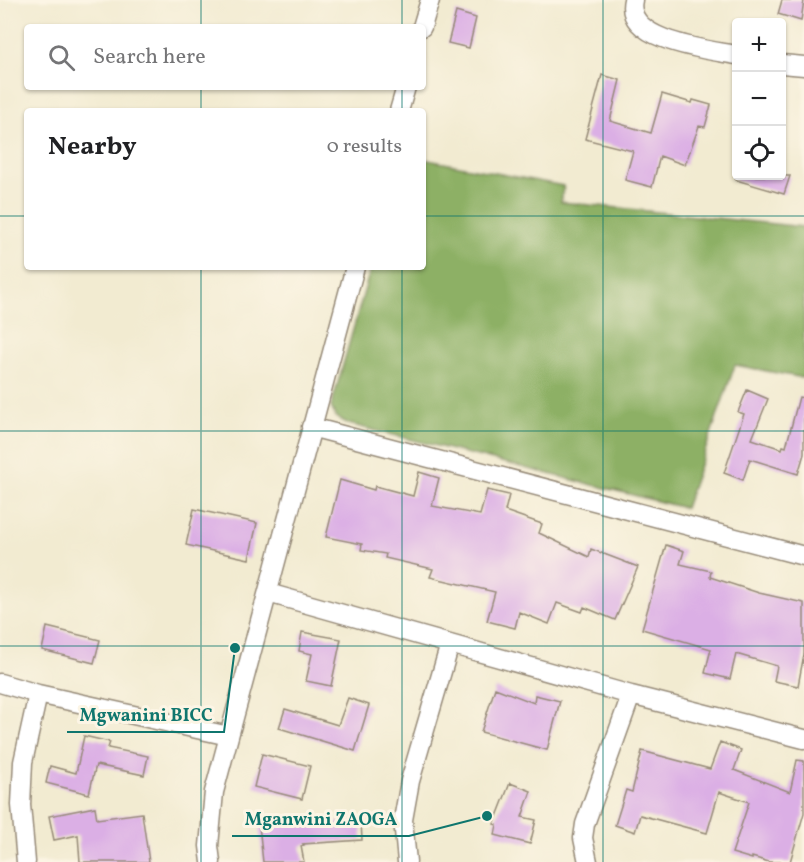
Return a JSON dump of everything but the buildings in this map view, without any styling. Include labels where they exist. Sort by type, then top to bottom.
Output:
[{"type":"street","points":[[423,24],[430,0]]},
{"type":"street","points":[[633,0],[633,14],[644,29],[677,43],[732,54]]},
{"type":"street","points":[[786,64],[804,66]]},
{"type":"street","points":[[400,108],[404,90]]},
{"type":"street","points":[[211,862],[209,846],[214,792],[355,270]]},
{"type":"street","points":[[311,427],[804,556]]},
{"type":"street","points":[[268,593],[631,695],[804,739]]},
{"type":"street","points":[[407,862],[403,820],[410,781],[450,644]]},
{"type":"street","points":[[0,683],[38,694],[229,736]]},
{"type":"street","points":[[26,862],[21,805],[23,762],[38,694]]},
{"type":"street","points":[[588,862],[583,838],[585,824],[631,695]]},
{"type":"green space","points":[[426,160],[564,186],[561,202],[804,227],[804,378],[735,365],[685,508],[349,424],[336,417],[331,407],[370,270],[426,270]]},
{"type":"place","name":"Mgwanini BICC","points":[[235,648]]},
{"type":"place","name":"Mganwini ZAOGA","points":[[487,816]]}]
